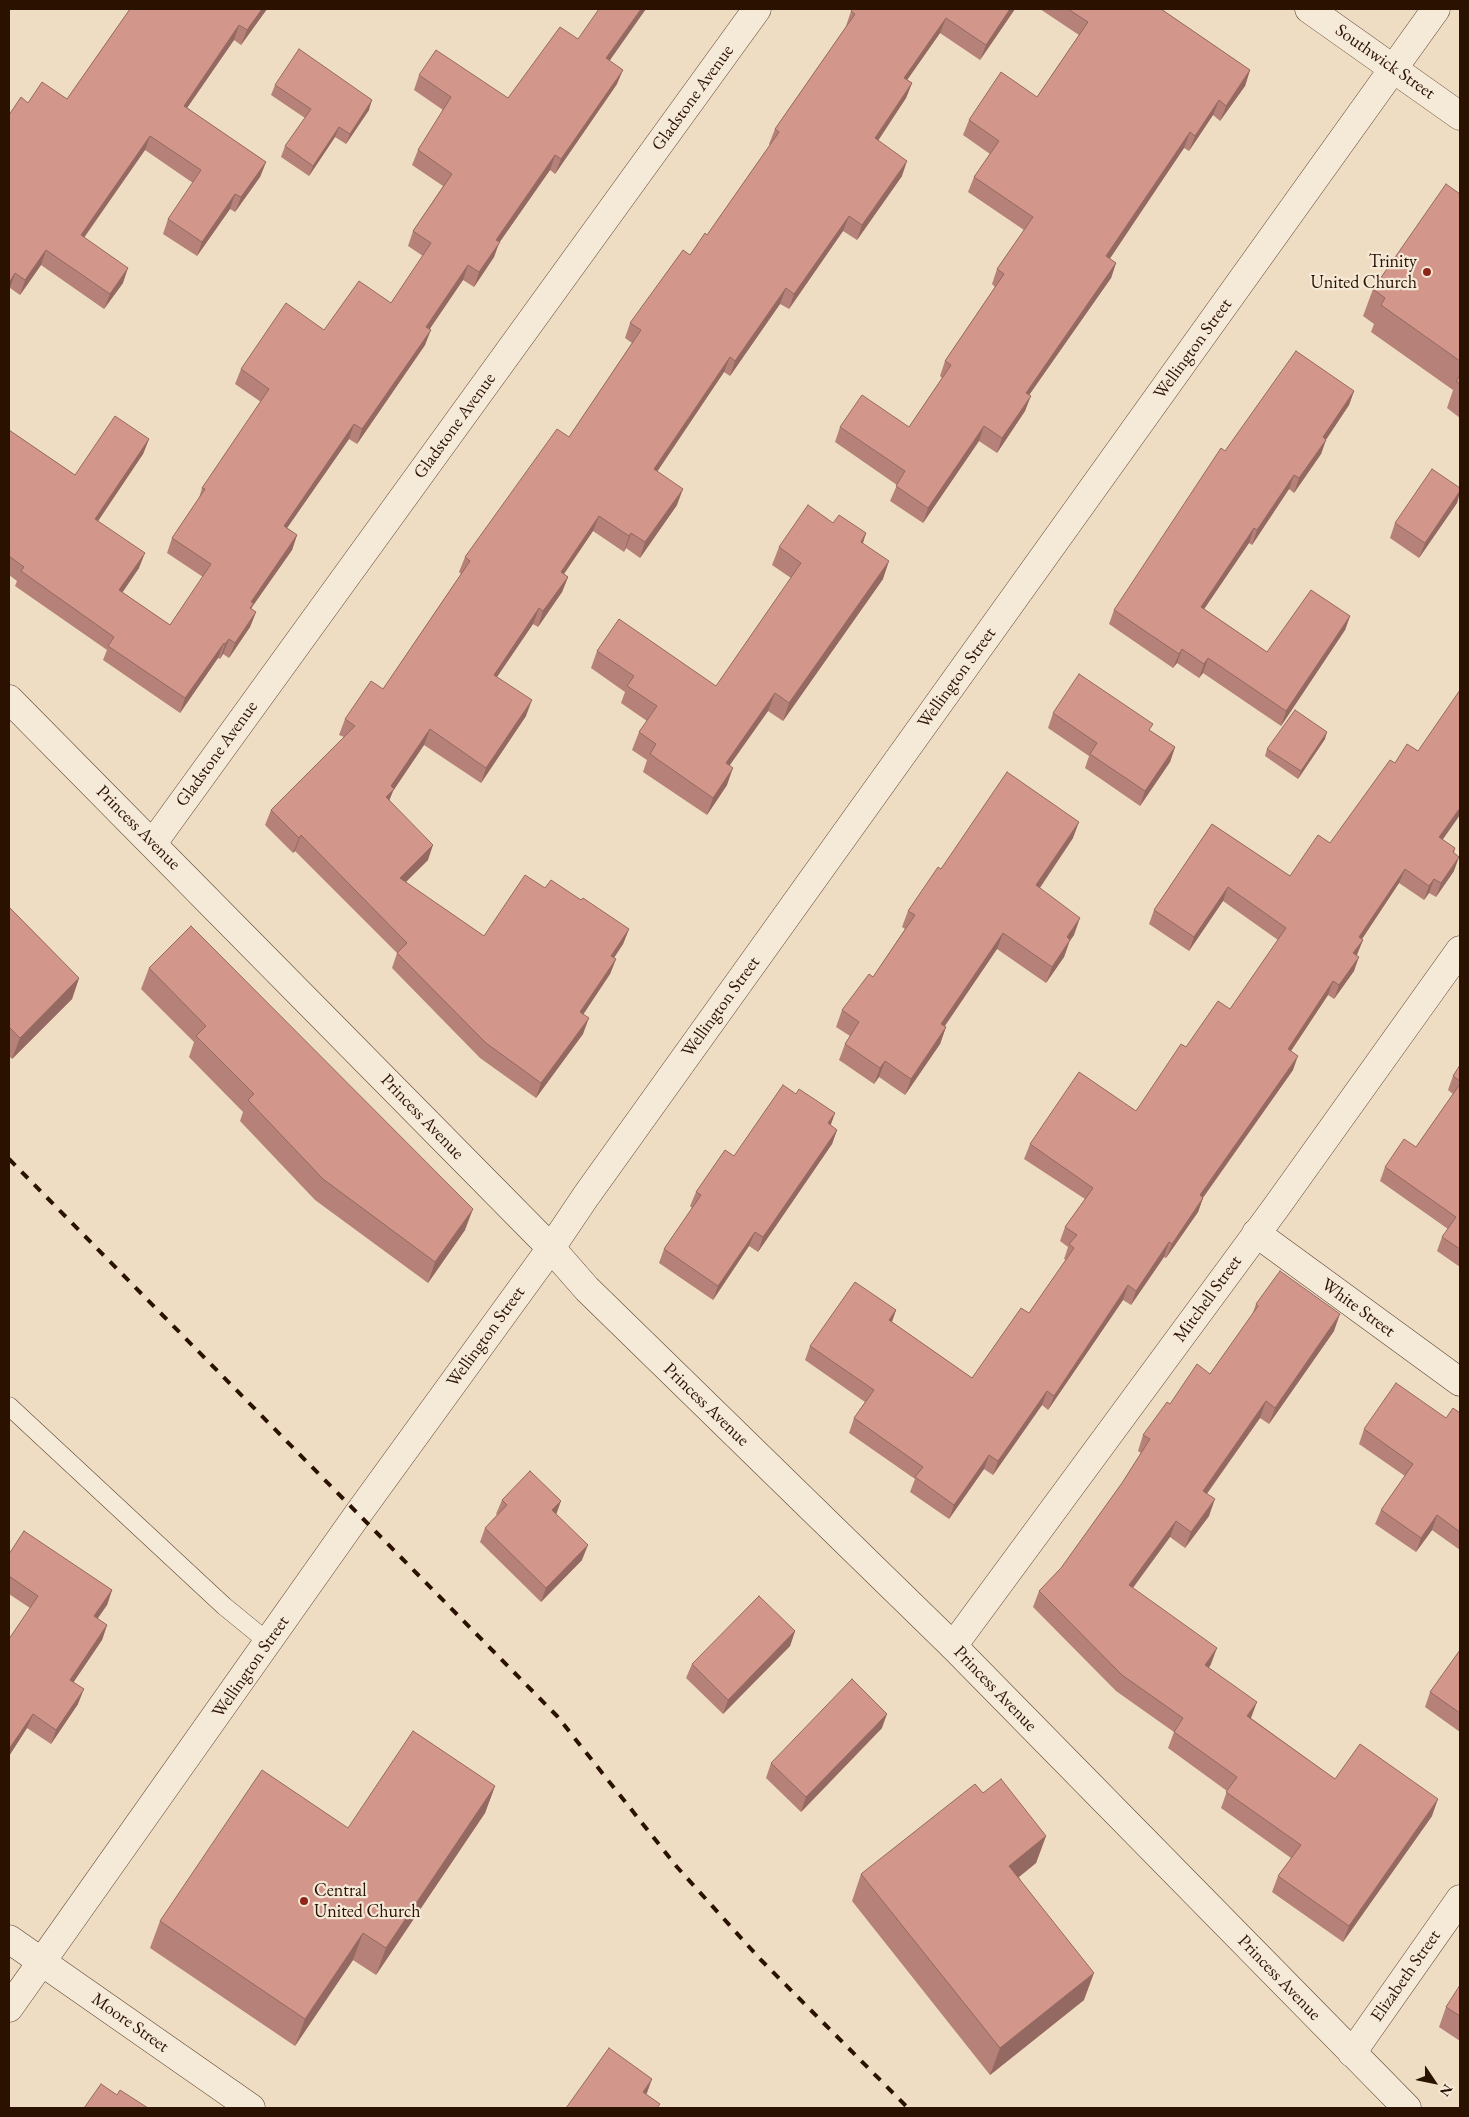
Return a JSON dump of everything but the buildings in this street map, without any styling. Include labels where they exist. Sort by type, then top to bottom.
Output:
[{"type":"street","name":"Gladstone Avenue","points":[[153,843],[757,9]]},
{"type":"street","name":"Southwick Street","points":[[1309,9],[1460,116]]},
{"type":"street","name":"Wellington Street","points":[[9,2008],[358,1514],[551,1248],[586,1196],[1436,9]]},
{"type":"street","name":"Princess Avenue","points":[[9,699],[551,1248],[587,1288],[953,1646],[1407,2108]]},
{"type":"street","name":"Mitchell Street","points":[[953,1646],[1256,1233],[1460,950]]},
{"type":"street","name":"White Street","points":[[1256,1233],[1460,1382]]},
{"type":"street","name":"Elizabeth Street","points":[[1352,2053],[1460,1899]]},
{"type":"street","name":"Moore Street","points":[[9,1939],[251,2108]]},
{"type":"lane","points":[[9,1406],[224,1606],[268,1642]]},
{"type":"railway","points":[[9,1159],[557,1716],[677,1867],[761,1960],[908,2108]]},
{"type":"place","name":"Trinity United Church","points":[[1427,272]]},
{"type":"place","name":"Central United Church","points":[[304,1901]]}]
